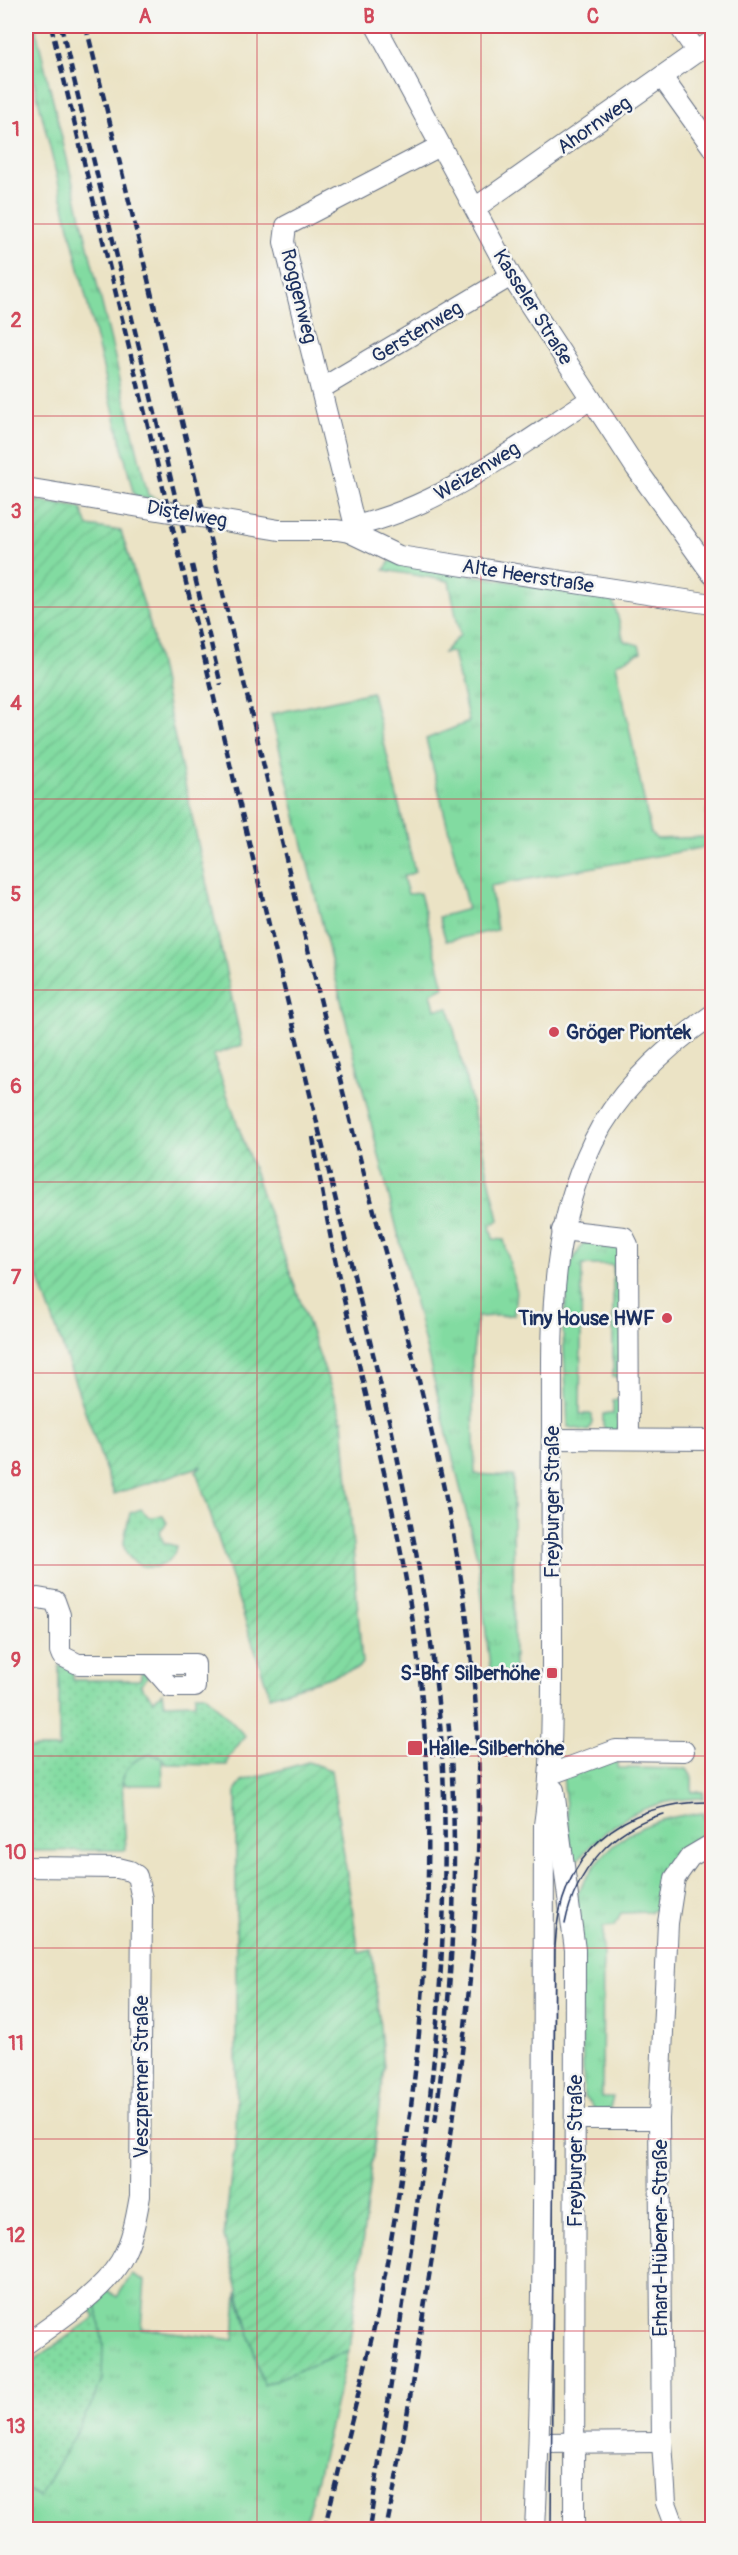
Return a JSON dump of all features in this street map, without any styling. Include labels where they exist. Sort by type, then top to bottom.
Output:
[{"type":"street","name":"Kasseler Straße","points":[[376,26],[511,276],[636,468],[712,574]]},
{"type":"street","points":[[679,26],[705,46]]},
{"type":"street","name":"Ahornweg","points":[[475,208],[705,46]]},
{"type":"street","points":[[662,77],[712,147]]},
{"type":"street","name":"Roggenweg","points":[[352,529],[322,388],[284,242],[286,226],[440,146]]},
{"type":"street","name":"Gerstenweg","points":[[322,388],[511,276]]},
{"type":"street","name":"Weizenweg","points":[[352,529],[410,509],[459,485],[591,399]]},
{"type":"street","name":"Distelweg","points":[[26,488],[279,530],[352,529]]},
{"type":"street","name":"Alte Heerstraße","points":[[352,529],[399,556],[712,604]]},
{"type":"street","name":"Freyburger Straße","points":[[535,2529],[539,2443],[544,1825],[551,1774],[552,1317],[556,1263],[562,1230],[581,1169],[607,1118],[644,1072],[661,1055],[712,1014]]},
{"type":"street","points":[[562,1230],[624,1237],[628,1245],[629,1439]]},
{"type":"street","points":[[552,1439],[712,1440]]},
{"type":"street","points":[[26,1600],[38,1598],[55,1601],[60,1615],[60,1651],[68,1660],[78,1664],[151,1665]]},
{"type":"street","points":[[551,1774],[616,1750],[684,1751]]},
{"type":"street","name":"Freyburger Straße","points":[[551,1774],[559,1809],[574,1941],[574,2529]]},
{"type":"street","points":[[659,2119],[670,1905],[675,1878],[690,1857],[712,1844]]},
{"type":"street","name":"Veszpremer Straße","points":[[26,1868],[118,1868],[130,1871],[137,1876],[140,1884],[142,1911],[140,2196],[133,2233],[120,2262],[99,2287],[26,2344]]},
{"type":"street","name":"Erhard-Hübener-Straße","points":[[575,2119],[659,2119],[662,2442],[666,2503],[676,2529]]},
{"type":"street","points":[[539,2443],[662,2442]]},
{"type":"green space","points":[[26,26],[35,26],[148,495],[162,501],[136,497],[133,492],[26,49]]},
{"type":"green space","points":[[26,499],[81,508],[88,526],[121,531],[150,624],[242,1045],[213,1055],[341,1416],[340,1421],[343,1420],[362,1663],[358,1668],[270,1696],[196,1471],[202,1466],[114,1494],[26,1242]]},
{"type":"green space","points":[[390,561],[611,599],[624,641],[639,645],[641,652],[616,664],[651,834],[657,839],[706,837],[707,811],[710,804],[712,846],[490,886],[497,930],[446,941],[439,917],[468,909],[426,739],[469,722],[453,652],[443,653],[460,635],[449,581],[384,570]]},
{"type":"green space","points":[[372,692],[415,872],[403,877],[408,894],[420,893],[444,987],[431,993],[435,1009],[449,1008],[499,1220],[490,1226],[493,1239],[504,1240],[516,1289],[514,1315],[477,1317],[472,1362],[475,1474],[513,1476],[514,1675],[491,1677],[478,1561],[271,714]]},
{"type":"green space","points":[[584,1242],[609,1242],[621,1249],[623,1377],[613,1377],[613,1265],[582,1265],[580,1414],[592,1414],[592,1423],[588,1431],[568,1427],[563,1333],[569,1267]]},
{"type":"green space","points":[[613,1400],[623,1400],[620,1426],[614,1432],[607,1432],[603,1425],[603,1414],[613,1414]]},
{"type":"green space","points":[[141,1509],[149,1517],[163,1516],[167,1523],[159,1532],[164,1543],[176,1546],[173,1555],[159,1566],[142,1566],[128,1555],[124,1545],[130,1513]]},
{"type":"green space","points":[[59,1666],[73,1666],[73,1680],[140,1680],[142,1670],[148,1677],[140,1685],[154,1700],[162,1693],[164,1704],[195,1703],[195,1694],[205,1694],[245,1736],[229,1757],[227,1765],[165,1764],[162,1758],[155,1756],[137,1760],[132,1764],[122,1781],[126,1850],[26,1851],[26,1748],[59,1748]]},
{"type":"green space","points":[[151,1754],[162,1758],[163,1785],[125,1785],[122,1781],[129,1766],[136,1760]]},
{"type":"green space","points":[[618,1756],[618,1768],[687,1769],[692,1777],[692,1792],[703,1792],[704,1798],[664,1803],[630,1816],[614,1825],[600,1837],[572,1867],[563,1776]]},
{"type":"green space","points":[[308,1762],[331,1770],[359,1953],[372,1950],[384,2067],[349,2350],[263,2385],[224,2237],[233,2157],[236,2150],[236,1789],[242,1781]]},
{"type":"green space","points":[[704,1813],[704,1818],[712,1819],[712,1837],[667,1876],[660,1905],[650,1912],[621,1913],[615,1926],[603,1927],[602,2097],[613,2097],[610,2109],[596,2111],[584,2097],[577,1895],[600,1860],[628,1835],[662,1820]]},
{"type":"green space","points":[[132,2274],[145,2281],[141,2328],[234,2340],[237,2292],[264,2384],[349,2350],[304,2529],[26,2529],[26,2490],[39,2497],[103,2345],[96,2303],[106,2289],[117,2297]]},
{"type":"green space","points":[[96,2303],[103,2345],[102,2380],[89,2409],[39,2497],[26,2490],[26,2366],[95,2317],[88,2307]]},
{"type":"tram line","points":[[551,2530],[555,1947],[559,1914],[568,1885],[582,1860],[601,1839],[623,1823],[650,1811],[679,1804],[712,1802]]},
{"type":"tram line","points":[[565,1924],[577,1887],[599,1854],[628,1829],[664,1814]]},
{"type":"railway","points":[[51,26],[392,1432],[429,1630],[442,1750],[445,1847],[442,1945],[425,2141],[369,2530]]},
{"type":"railway","points":[[61,26],[184,533]]},
{"type":"railway","points":[[86,26],[312,966],[426,1411],[459,1568],[470,1647],[477,1727],[479,1793],[478,1859],[469,1990],[453,2121],[405,2426],[386,2530]]},
{"type":"railway","points":[[192,565],[221,685]]},
{"type":"railway","points":[[313,1137],[336,1263],[385,1477],[411,1608],[425,1732],[428,1813],[428,1894],[424,1975],[407,2136],[381,2295],[324,2530]]},
{"type":"railway","points":[[435,2122],[446,2021],[453,1920],[454,1819],[448,1718]]},
{"type":"place","name":"Gröger Piontek","points":[[554,1032]]},
{"type":"place","name":"Tiny House HWF","points":[[667,1318]]},
{"type":"place","name":"S-Bhf Silberhöhe","points":[[552,1673]]},
{"type":"place","name":"Halle-Silberhöhe","points":[[415,1748]]}]
